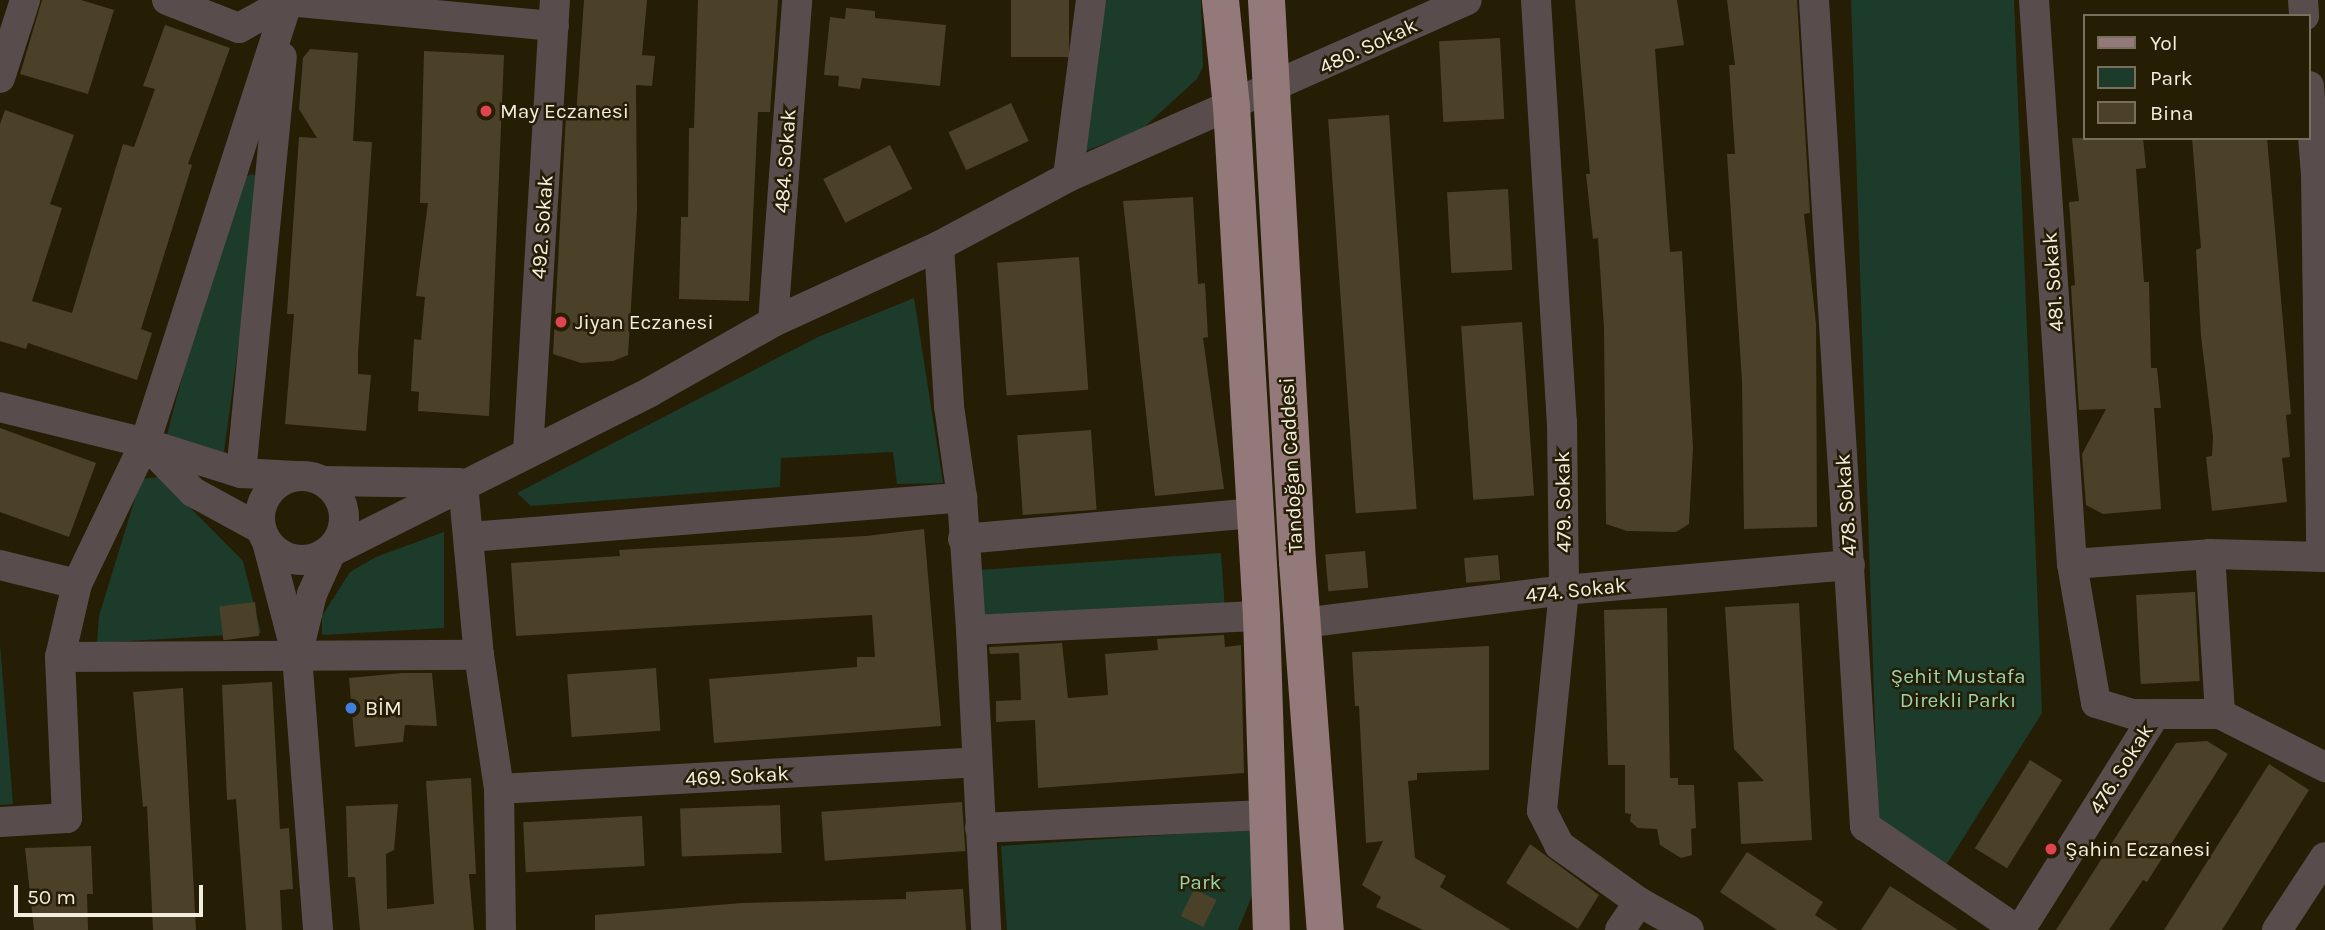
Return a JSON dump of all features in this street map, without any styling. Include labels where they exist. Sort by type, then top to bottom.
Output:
[{"type":"main road","name":"Tandoğan Caddesi","points":[[1220,0],[1231,106],[1256,513],[1270,815],[1271,930]]},
{"type":"main road","name":"Tandoğan Caddesi","points":[[1266,0],[1269,91],[1325,930]]},
{"type":"street","points":[[0,78],[25,0]]},
{"type":"street","points":[[167,0],[239,28],[288,1],[555,13]]},
{"type":"street","name":"484. Sokak","points":[[774,322],[797,0]]},
{"type":"street","points":[[1068,177],[1091,0]]},
{"type":"street","name":"480. Sokak","points":[[331,552],[650,392],[774,322],[939,246],[1068,177],[1269,91],[1467,0]]},
{"type":"street","name":"479. Sokak","points":[[1535,0],[1562,422],[1564,590],[1542,811],[1559,845],[1639,902],[1689,930]]},
{"type":"street","name":"478. Sokak","points":[[1814,0],[1865,826],[2018,930]]},
{"type":"street","name":"481. Sokak","points":[[2034,0],[2072,564],[2096,703],[2133,714],[2155,715]]},
{"type":"street","points":[[0,821],[67,818],[60,657],[77,584],[145,443],[288,1]]},
{"type":"street","points":[[241,473],[288,1]]},
{"type":"street","name":"492. Sokak","points":[[528,453],[555,13]]},
{"type":"street","points":[[2072,564],[2210,554],[2324,552],[2320,174],[2311,102]]},
{"type":"street","points":[[939,246],[948,406],[962,497],[986,930]]},
{"type":"street","points":[[0,407],[145,443],[241,473],[463,484],[479,655],[499,789],[502,930]]},
{"type":"street","points":[[145,443],[193,492],[264,535],[289,559],[304,561],[331,552]]},
{"type":"street","points":[[297,656],[312,594],[344,528],[345,514],[333,489],[309,478],[271,488],[263,500],[264,535],[297,656],[318,930]]},
{"type":"street","points":[[470,537],[962,497]]},
{"type":"street","points":[[963,539],[1256,513]]},
{"type":"street","points":[[2210,554],[2220,714]]},
{"type":"street","points":[[0,565],[77,584]]},
{"type":"street","name":"474. Sokak","points":[[1303,623],[1564,590],[1850,565]]},
{"type":"street","points":[[971,630],[1261,616]]},
{"type":"street","points":[[60,657],[479,655]]},
{"type":"street","points":[[2155,715],[2220,714],[2325,767]]},
{"type":"street","name":"476. Sokak","points":[[2018,930],[2155,715]]},
{"type":"street","name":"469. Sokak","points":[[499,789],[976,762]]},
{"type":"street","points":[[980,828],[1270,815]]},
{"type":"street","points":[[2277,930],[2325,857]]},
{"type":"street","points":[[1620,930],[1639,902]]},
{"type":"green space","points":[[1103,0],[1201,0],[1203,67],[1197,79],[1142,129],[1083,152]]},
{"type":"green space","name":"Şehit Mustafa Direkli Parkı","points":[[1851,0],[2014,0],[2042,713],[1945,867],[1878,817]]},
{"type":"green space","points":[[252,174],[261,179],[224,452],[167,435],[233,182]]},
{"type":"green space","points":[[914,298],[943,483],[897,484],[893,452],[781,458],[780,487],[531,506],[517,493],[818,337]]},
{"type":"green space","points":[[160,477],[243,561],[261,633],[97,643],[99,616],[141,479]]},
{"type":"green space","points":[[444,532],[444,628],[322,635],[322,616],[350,572],[376,557]]},
{"type":"green space","points":[[1221,553],[1225,610],[983,627],[979,570]]},
{"type":"green space","points":[[0,644],[13,804],[0,805]]},
{"type":"green space","name":"Park","points":[[1253,829],[1252,896],[1238,930],[1007,930],[1001,846]]},
{"type":"building","points":[[42,0],[81,0],[114,10],[88,94],[20,74]]},
{"type":"building","points":[[584,0],[647,0],[642,55],[655,56],[652,86],[636,85],[637,210],[628,355],[613,361],[581,363],[553,354],[566,115],[576,115]]},
{"type":"building","points":[[698,0],[778,0],[770,112],[758,112],[749,301],[679,299],[681,217],[688,217],[689,128],[694,128]]},
{"type":"building","points":[[1011,0],[1069,0],[1069,57],[1011,57]]},
{"type":"building","points":[[1575,0],[1677,0],[1684,45],[1655,49],[1670,252],[1682,251],[1693,448],[1689,524],[1676,532],[1627,531],[1606,524],[1604,328],[1598,238],[1593,239],[1586,174],[1590,174]]},
{"type":"building","points":[[1727,0],[1797,0],[1810,213],[1804,214],[1816,324],[1817,527],[1744,529],[1742,381],[1727,154],[1735,154],[1729,65],[1735,65]]},
{"type":"building","points":[[846,8],[875,11],[875,18],[946,25],[940,86],[862,78],[860,89],[838,86],[839,76],[824,75],[830,17],[845,19]]},
{"type":"building","points":[[165,25],[230,48],[188,164],[192,165],[141,329],[152,333],[137,380],[28,343],[26,349],[0,341],[0,124],[5,110],[74,135],[50,204],[62,208],[32,301],[72,313],[123,144],[134,147],[155,89],[143,86]]},
{"type":"building","points":[[1500,38],[1504,119],[1443,122],[1439,41]]},
{"type":"building","points":[[310,49],[358,53],[353,141],[372,142],[358,353],[358,374],[371,375],[366,431],[285,424],[294,314],[287,314],[299,137],[317,138],[299,109],[303,58]]},
{"type":"building","points":[[424,51],[504,55],[489,416],[418,411],[419,392],[411,391],[414,339],[421,340],[425,297],[416,296],[428,203],[420,203]]},
{"type":"building","points":[[1011,103],[1029,141],[966,170],[948,132]]},
{"type":"building","points":[[1389,115],[1417,509],[1356,513],[1328,119]]},
{"type":"building","points":[[2072,138],[2143,140],[2146,168],[2136,169],[2144,282],[2149,282],[2151,368],[2157,368],[2161,408],[2154,408],[2161,509],[2103,514],[2086,505],[2082,454],[2106,409],[2079,410],[2069,202],[2079,201]]},
{"type":"building","points":[[2192,140],[2267,140],[2291,414],[2286,415],[2290,457],[2282,458],[2287,502],[2212,511],[2206,457],[2212,456],[2213,437],[2201,336],[2196,250],[2201,248]]},
{"type":"building","points":[[890,145],[912,189],[845,223],[823,179]]},
{"type":"building","points":[[1508,189],[1512,270],[1451,273],[1447,192]]},
{"type":"building","points":[[1193,197],[1198,284],[1205,283],[1208,337],[1203,338],[1224,489],[1155,496],[1123,201]]},
{"type":"building","points":[[1079,257],[1088,390],[1006,395],[997,263]]},
{"type":"building","points":[[1522,322],[1534,496],[1473,500],[1461,326]]},
{"type":"building","points":[[0,428],[96,463],[69,537],[0,512]]},
{"type":"building","points":[[1091,430],[1097,510],[1023,515],[1017,435]]},
{"type":"building","points":[[924,529],[941,726],[714,743],[709,679],[857,667],[857,657],[875,657],[872,615],[516,636],[511,563],[620,556],[619,550],[866,536]]},
{"type":"building","points":[[1365,551],[1368,588],[1328,591],[1325,554]]},
{"type":"building","points":[[1498,555],[1500,580],[1466,583],[1464,558]]},
{"type":"building","points":[[2195,592],[2200,681],[2141,684],[2136,595]]},
{"type":"building","points":[[255,602],[259,636],[223,640],[219,606]]},
{"type":"building","points":[[1799,603],[1812,840],[1741,844],[1738,782],[1764,781],[1734,749],[1725,607]]},
{"type":"building","points":[[1667,608],[1670,778],[1678,778],[1678,785],[1694,785],[1696,828],[1691,829],[1692,855],[1681,858],[1660,845],[1657,829],[1638,828],[1630,821],[1631,814],[1625,813],[1625,765],[1608,765],[1604,610]]},
{"type":"building","points":[[1224,635],[1225,647],[1241,645],[1244,773],[1038,788],[1035,720],[996,722],[996,701],[1021,700],[1019,653],[990,654],[989,647],[1062,643],[1068,698],[1108,695],[1105,654],[1158,650],[1157,639]]},
{"type":"building","points":[[1489,646],[1489,770],[1417,773],[1417,780],[1408,781],[1415,858],[1446,876],[1440,887],[1511,930],[1423,930],[1376,907],[1381,897],[1362,885],[1383,841],[1366,843],[1359,706],[1355,706],[1352,652]]},
{"type":"building","points":[[656,668],[660,731],[572,737],[567,674]]},
{"type":"building","points":[[432,673],[437,726],[405,725],[403,742],[355,747],[349,678]]},
{"type":"building","points":[[272,682],[280,829],[289,828],[293,889],[280,890],[282,930],[246,930],[236,799],[227,800],[222,685]]},
{"type":"building","points":[[183,688],[196,930],[153,930],[147,806],[143,807],[133,692]]},
{"type":"building","points":[[2207,741],[2228,754],[2147,882],[2143,880],[2109,930],[2056,930],[2176,743]]},
{"type":"building","points":[[2030,760],[2062,780],[2007,868],[1975,848]]},
{"type":"building","points":[[2269,764],[2309,790],[2222,930],[2164,930]]},
{"type":"building","points":[[471,778],[476,874],[469,874],[474,930],[360,930],[355,877],[348,877],[346,806],[398,804],[394,850],[386,854],[387,909],[434,904],[426,781]]},
{"type":"building","points":[[962,802],[965,851],[825,861],[821,812]]},
{"type":"building","points":[[780,805],[782,853],[682,856],[680,808]]},
{"type":"building","points":[[642,816],[645,866],[526,872],[523,822]]},
{"type":"building","points":[[1530,844],[1599,895],[1578,929],[1506,883]]},
{"type":"building","points":[[91,846],[93,894],[87,894],[88,930],[34,930],[25,848]]},
{"type":"building","points":[[1747,852],[1823,902],[1815,915],[1838,930],[1777,930],[1720,892]]},
{"type":"building","points":[[1890,886],[1958,930],[1861,930]]},
{"type":"building","points":[[963,889],[966,930],[595,930],[595,915],[742,903],[906,899],[906,892]]},
{"type":"building","points":[[1194,889],[1216,900],[1203,927],[1181,916]]},
{"type":"place","name":"May Eczanesi","points":[[486,111]]},
{"type":"place","name":"Jiyan Eczanesi","points":[[561,322]]},
{"type":"place","name":"BİM","points":[[351,708]]},
{"type":"place","name":"Şahin Eczanesi","points":[[2051,849]]}]
